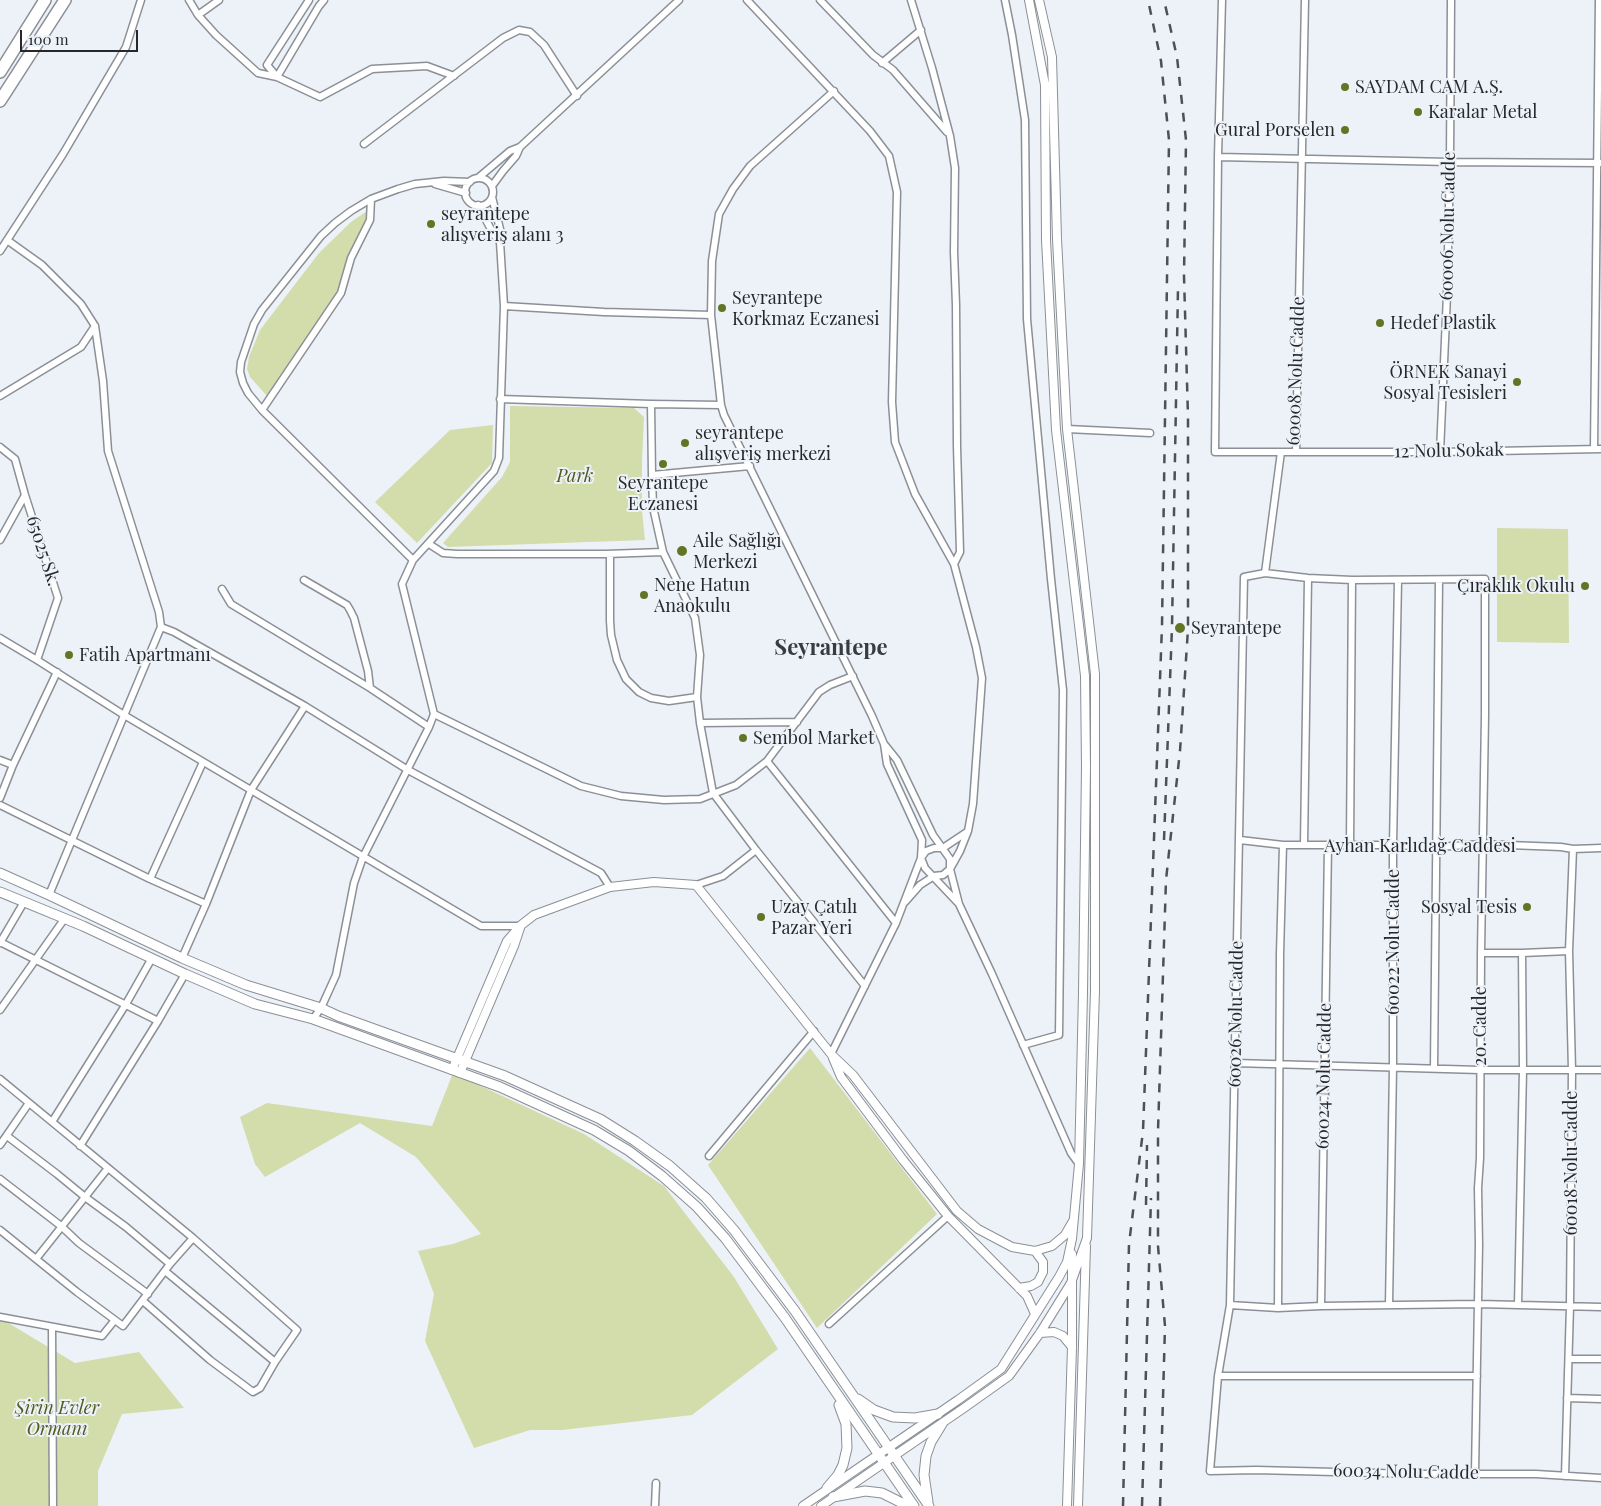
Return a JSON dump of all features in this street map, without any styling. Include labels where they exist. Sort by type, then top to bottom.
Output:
[{"type":"highway","points":[[0,72],[45,0]]},
{"type":"highway","points":[[0,101],[65,0]]},
{"type":"main road","points":[[0,873],[182,958],[246,985],[321,1008],[338,1016],[504,1076],[600,1119],[636,1141],[670,1166],[706,1198],[734,1230],[795,1311],[928,1506]]},
{"type":"main road","points":[[0,892],[65,918],[185,974],[255,1004],[313,1019],[500,1087],[594,1130],[629,1151],[662,1176],[697,1207],[725,1238],[785,1318],[914,1506]]},
{"type":"main road","points":[[827,1488],[838,1475],[843,1465],[847,1448],[846,1424],[834,1390]]},
{"type":"main road","points":[[853,1396],[874,1410],[893,1417],[915,1418],[938,1414]]},
{"type":"main road","points":[[928,1506],[924,1475],[926,1456],[931,1442],[942,1424]]},
{"type":"main road","points":[[833,1497],[865,1490],[882,1493],[908,1506]]},
{"type":"street","points":[[0,251],[63,154],[126,47],[141,0]]},
{"type":"street","points":[[189,0],[198,15],[258,73],[277,78],[320,97],[372,69],[427,66],[454,76]]},
{"type":"street","points":[[198,15],[219,0]]},
{"type":"street","points":[[277,78],[267,65],[309,0]]},
{"type":"street","points":[[277,78],[324,0]]},
{"type":"street","points":[[413,560],[262,410],[248,393],[240,372],[240,362],[254,324],[273,295],[335,223],[371,199],[398,189],[415,184],[444,181],[470,182],[478,178],[510,151],[520,147],[679,0]]},
{"type":"street","points":[[747,0],[870,131],[889,156],[897,192],[892,402],[895,442],[915,494],[954,564],[976,647],[982,678],[972,804],[968,831],[950,869],[943,875],[934,876],[920,885],[905,902]]},
{"type":"street","points":[[820,0],[882,63],[893,70],[950,136]]},
{"type":"street","points":[[911,0],[950,136],[955,168],[954,252],[960,552],[954,564]]},
{"type":"street","points":[[1005,0],[1025,120],[1027,319],[1063,690],[1058,1035],[1023,1045]]},
{"type":"street","points":[[803,1506],[1001,1369],[1067,1262],[1072,1239],[1079,1164],[1086,766],[1085,676],[1056,430],[1046,240],[1046,85],[1029,0]]},
{"type":"street","points":[[1039,0],[1052,57],[1057,239],[1067,428],[1095,674],[1095,991],[1078,1506]]},
{"type":"street","name":"60008 Nolu Cadde","points":[[1222,0],[1218,157],[1215,452],[1296,452],[1305,0]]},
{"type":"street","name":"60006 Nolu Cadde","points":[[1440,452],[1447,295],[1450,162],[1450,0]]},
{"type":"street","points":[[1594,449],[1599,163],[1599,0]]},
{"type":"street","points":[[364,144],[503,38],[519,30],[530,32],[544,45],[577,96]]},
{"type":"street","points":[[882,63],[921,30]]},
{"type":"street","points":[[834,91],[750,166],[719,214],[712,261],[711,315],[721,405],[724,415],[872,716],[884,744],[887,764],[922,840],[921,858],[925,868],[960,904]]},
{"type":"street","points":[[313,1019],[321,1008],[336,975],[354,883],[363,857],[408,770],[434,714],[402,584],[413,560],[494,471],[499,458],[504,306],[501,233],[492,197],[492,186],[502,171],[516,156],[520,147]]},
{"type":"street","points":[[1218,157],[1599,163]]},
{"type":"street","points":[[478,178],[487,180],[492,186]]},
{"type":"street","points":[[470,182],[467,185],[466,193],[470,201],[478,205],[494,235],[500,242]]},
{"type":"street","points":[[434,183],[466,193]]},
{"type":"street","points":[[478,205],[486,203],[492,197]]},
{"type":"street","points":[[262,410],[341,293],[351,258],[370,220],[371,199]]},
{"type":"street","points":[[7,240],[42,265],[81,304],[95,326],[103,381],[108,451],[159,612],[160,627],[49,895]]},
{"type":"street","points":[[504,306],[604,312],[711,315]]},
{"type":"street","points":[[0,396],[81,347],[95,326]]},
{"type":"street","points":[[500,399],[721,405]]},
{"type":"street","points":[[651,404],[653,507],[663,552],[695,618],[700,655],[698,697],[700,723],[713,793],[865,986]]},
{"type":"street","points":[[1067,428],[1150,433]]},
{"type":"street","name":"65025 Sk.","points":[[0,447],[15,459],[58,598],[37,660]]},
{"type":"street","name":"12 Nolu Sokak","points":[[1296,452],[1601,449]]},
{"type":"street","points":[[1281,452],[1265,573],[1308,578],[1352,580],[1439,580],[1434,1068]]},
{"type":"street","points":[[652,475],[750,466]]},
{"type":"street","points":[[0,540],[25,495]]},
{"type":"street","points":[[429,544],[443,553],[457,554],[663,552]]},
{"type":"street","points":[[610,554],[611,635],[616,660],[626,679],[639,692],[651,698],[669,701],[698,697]]},
{"type":"street","name":"60026 Nolu Cadde","points":[[1210,1471],[1218,1376],[1230,1305],[1244,577],[1265,573]]},
{"type":"street","points":[[1304,845],[1308,578]]},
{"type":"street","name":"20. Cadde","points":[[1439,580],[1486,579],[1475,1473]]},
{"type":"street","points":[[304,580],[350,610],[368,671],[370,688]]},
{"type":"street","points":[[1350,845],[1352,580]]},
{"type":"street","name":"60022 Nolu Cadde","points":[[1389,1305],[1398,580]]},
{"type":"street","points":[[222,589],[231,604],[370,688],[429,727]]},
{"type":"street","points":[[160,627],[174,632],[305,706],[408,770],[601,873],[610,887]]},
{"type":"street","points":[[0,638],[124,715],[481,926],[520,926]]},
{"type":"street","points":[[0,798],[12,765],[56,672]]},
{"type":"street","points":[[434,714],[581,786],[621,796],[664,800],[700,799],[736,785],[768,761],[819,692],[830,685],[853,676]]},
{"type":"street","points":[[182,958],[206,904],[251,790],[305,706]]},
{"type":"street","points":[[700,723],[797,722]]},
{"type":"street","points":[[884,744],[897,760],[933,835],[950,859],[950,869],[960,904],[1071,1153],[1079,1164]]},
{"type":"street","points":[[0,760],[12,765]]},
{"type":"street","points":[[768,761],[896,923]]},
{"type":"street","points":[[150,879],[203,762]]},
{"type":"street","points":[[0,805],[150,879],[206,904]]},
{"type":"street","points":[[831,1054],[896,923],[921,858],[926,851],[934,848],[943,848],[968,831]]},
{"type":"street","name":"Ayhan Karlıdağ Caddesi","points":[[1240,840],[1283,845],[1437,847],[1482,844],[1573,849],[1601,848]]},
{"type":"street","points":[[1278,1308],[1280,954],[1283,845]]},
{"type":"street","name":"60024 Nolu Cadde","points":[[1321,1306],[1328,845]]},
{"type":"street","name":"60018 Nolu Cadde","points":[[1565,1476],[1570,1306],[1572,1070],[1568,951],[1573,849]]},
{"type":"street","points":[[456,1071],[514,946],[520,926],[534,915],[610,887],[654,882],[696,884],[723,876],[756,850]]},
{"type":"street","points":[[696,884],[831,1054],[853,1075],[957,1211],[978,1229],[1012,1246],[1035,1251],[1052,1246],[1065,1235],[1075,1218]]},
{"type":"street","points":[[24,902],[0,942],[158,1020]]},
{"type":"street","points":[[0,1010],[65,918]]},
{"type":"street","points":[[1481,952],[1568,951]]},
{"type":"street","points":[[1518,1305],[1523,1070],[1522,953]]},
{"type":"street","points":[[52,1122],[126,1004],[152,958]]},
{"type":"street","points":[[80,1146],[185,974]]},
{"type":"street","points":[[709,1156],[814,1031]]},
{"type":"street","points":[[831,1054],[841,1077],[903,1160],[948,1216],[1027,1296],[1035,1314]]},
{"type":"street","points":[[1235,1063],[1324,1064],[1480,1070],[1601,1070]]},
{"type":"street","points":[[1,1081],[193,1238],[297,1330],[260,1388],[253,1392],[210,1360],[143,1301]]},
{"type":"street","points":[[0,1145],[29,1103]]},
{"type":"street","points":[[7,1136],[126,1227],[170,1264]]},
{"type":"street","points":[[36,1259],[108,1168]]},
{"type":"street","points":[[0,1179],[61,1226],[79,1244],[148,1294]]},
{"type":"street","points":[[829,1324],[948,1216]]},
{"type":"street","points":[[0,1230],[123,1326],[170,1264],[193,1238]]},
{"type":"street","points":[[821,1506],[1009,1376],[1040,1333],[1072,1282],[1087,1238]]},
{"type":"street","points":[[1067,1506],[1072,1347],[1072,1239]]},
{"type":"street","points":[[1019,1288],[1031,1286],[1038,1282],[1043,1272],[1043,1262],[1035,1251]]},
{"type":"street","points":[[165,1271],[275,1362]]},
{"type":"street","points":[[1230,1305],[1278,1308],[1478,1304],[1601,1307]]},
{"type":"street","points":[[0,1317],[102,1336],[114,1320]]},
{"type":"street","points":[[52,1326],[53,1506]]},
{"type":"street","points":[[1040,1333],[1054,1332],[1063,1336],[1072,1347]]},
{"type":"street","points":[[1569,1359],[1601,1360]]},
{"type":"street","points":[[1218,1376],[1477,1376]]},
{"type":"street","points":[[1567,1398],[1601,1399]]},
{"type":"street","name":"60034 Nolu Cadde","points":[[1210,1471],[1536,1474],[1601,1478]]},
{"type":"street","points":[[655,1506],[656,1483]]},
{"type":"green space","points":[[370,209],[373,212],[372,223],[360,241],[342,292],[268,397],[250,377],[247,369],[249,357],[260,330],[319,253],[351,222]]},
{"type":"green space","name":"Park","points":[[510,406],[634,408],[644,417],[642,511],[645,540],[448,547],[443,543],[502,477],[510,462]]},
{"type":"green space","points":[[493,425],[492,463],[417,543],[375,502],[450,430]]},
{"type":"green space","points":[[1497,528],[1568,529],[1569,643],[1497,642]]},
{"type":"green space","points":[[810,1048],[937,1214],[817,1328],[708,1165]]},
{"type":"green space","points":[[453,1073],[584,1134],[664,1186],[734,1277],[778,1349],[692,1415],[562,1430],[530,1430],[474,1448],[425,1341],[434,1294],[418,1251],[453,1244],[481,1234],[416,1157],[360,1123],[265,1177],[255,1164],[240,1117],[267,1103],[432,1126]]},
{"type":"green space","name":"Şirin Evler Ormanı","points":[[0,1318],[75,1363],[139,1352],[184,1408],[122,1414],[98,1471],[98,1506],[0,1506]]},
{"type":"railway","points":[[1123,1506],[1129,1244],[1143,1131],[1162,626],[1169,140],[1161,61],[1148,0]]},
{"type":"railway","points":[[1160,1506],[1165,1326],[1158,1246],[1158,1131],[1166,880],[1180,751],[1188,629],[1188,417],[1184,276],[1186,140],[1177,57],[1164,0]]},
{"type":"railway","points":[[1164,840],[1172,627],[1178,288]]},
{"type":"railway","points":[[1146,1205],[1147,1145]]},
{"type":"railway","points":[[1142,1506],[1151,1198]]},
{"type":"place","name":"SAYDAM CAM A.Ş.","points":[[1345,87]]},
{"type":"place","name":"Karalar Metal","points":[[1418,112]]},
{"type":"place","name":"Gural Porselen","points":[[1345,130]]},
{"type":"place","name":"seyrantepe alışveriş alanı 3","points":[[431,224]]},
{"type":"place","name":"Seyrantepe Korkmaz Eczanesi","points":[[722,308]]},
{"type":"place","name":"Hedef Plastik","points":[[1380,323]]},
{"type":"place","name":"ÖRNEK Sanayi Sosyal Tesisleri","points":[[1517,382]]},
{"type":"place","name":"seyrantepe alışveriş merkezi","points":[[685,443]]},
{"type":"place","name":"Seyrantepe Eczanesi","points":[[663,464]]},
{"type":"place","name":"Aile Sağlığı Merkezi","points":[[682,551]]},
{"type":"place","name":"Çıraklık Okulu","points":[[1585,586]]},
{"type":"place","name":"Nene Hatun Anaokulu","points":[[644,595]]},
{"type":"place","name":"Seyrantepe","points":[[1180,628]]},
{"type":"place","name":"Fatih Apartmanı","points":[[69,655]]},
{"type":"place","name":"Sembol Market","points":[[743,738]]},
{"type":"place","name":"Sosyal Tesis","points":[[1527,907]]},
{"type":"place","name":"Uzay Çatılı Pazar Yeri","points":[[761,917]]},
{"type":"district","name":"Seyrantepe","points":[[831,648]]}]
